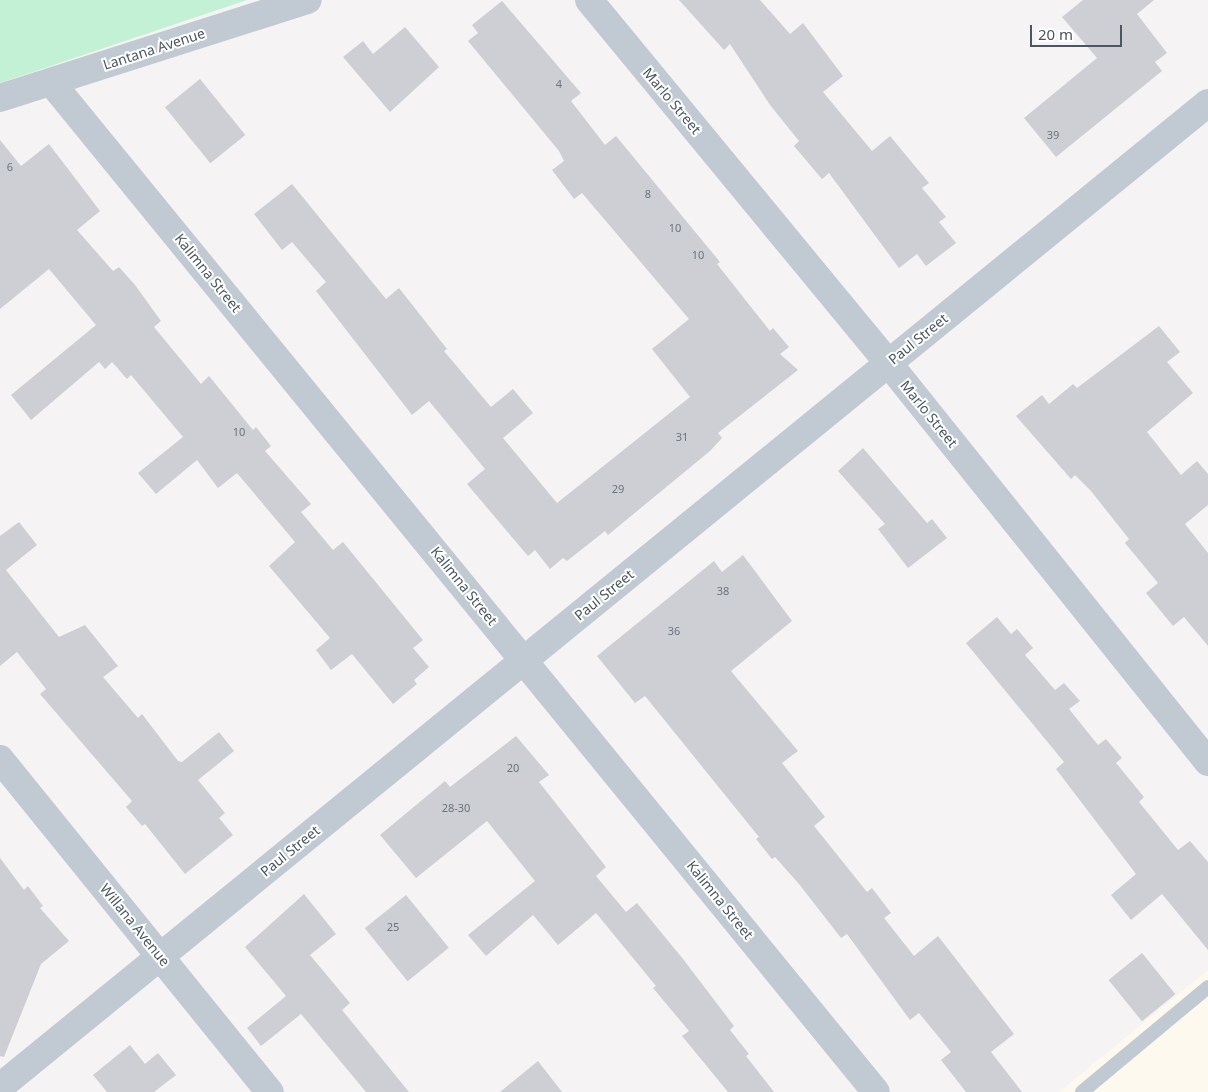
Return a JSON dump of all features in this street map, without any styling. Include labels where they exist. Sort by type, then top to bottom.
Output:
[{"type":"street","name":"Lantana Avenue","points":[[0,98],[308,0]]},
{"type":"street","name":"Marlo Street","points":[[589,0],[889,364],[1208,762]]},
{"type":"street","name":"Kalimna Street","points":[[51,82],[876,1092]]},
{"type":"street","name":"Paul Street","points":[[0,1087],[1208,103]]},
{"type":"street","name":"Willana Avenue","points":[[0,759],[270,1092]]},
{"type":"lane","points":[[1082,1092],[1208,988]]},
{"type":"shaded area","points":[[1208,970],[1208,1092],[1059,1092]]},
{"type":"green space","points":[[0,0],[247,0],[0,83]]},
{"type":"building","points":[[679,0],[760,0],[790,34],[803,23],[843,76],[823,92],[872,151],[890,136],[929,183],[922,188],[946,217],[939,222],[956,243],[926,266],[917,254],[899,268],[829,173],[822,179],[794,146],[799,141],[770,105],[730,44],[724,50]]},
{"type":"building","points":[[1083,0],[1154,0],[1137,14],[1167,53],[1155,62],[1162,71],[1056,157],[1024,118],[1097,58],[1062,17]]},
{"type":"building","points":[[502,1],[581,93],[571,101],[605,145],[616,136],[720,262],[717,264],[770,331],[773,328],[789,347],[780,354],[798,370],[718,433],[722,438],[710,451],[608,535],[605,531],[567,561],[563,558],[550,569],[535,550],[528,556],[467,484],[485,469],[429,401],[412,415],[316,291],[326,282],[292,242],[282,250],[254,214],[292,184],[386,299],[399,288],[447,349],[444,351],[491,407],[513,389],[533,413],[503,438],[557,503],[690,397],[652,349],[689,319],[582,193],[574,199],[552,170],[564,161],[559,151],[468,41],[478,33],[472,25]]},
{"type":"building","points":[[405,27],[439,67],[390,112],[343,57],[363,41],[373,54]]},
{"type":"building","points":[[200,79],[245,135],[210,163],[165,107]]},
{"type":"building","points":[[0,140],[21,166],[49,144],[100,211],[77,230],[113,271],[119,267],[135,285],[161,321],[154,327],[201,384],[209,376],[253,430],[256,427],[271,446],[265,451],[311,504],[301,512],[333,550],[343,542],[423,640],[413,648],[429,667],[414,680],[417,684],[393,704],[352,654],[331,670],[316,650],[330,638],[269,566],[295,542],[237,473],[218,488],[197,460],[156,494],[138,473],[183,437],[131,375],[127,379],[112,362],[105,369],[99,362],[31,420],[11,395],[96,325],[49,269],[0,309]]},
{"type":"building","points":[[1159,326],[1180,352],[1167,362],[1193,393],[1147,432],[1181,475],[1197,461],[1208,474],[1208,505],[1185,524],[1208,553],[1208,646],[1184,617],[1173,626],[1146,593],[1158,583],[1125,543],[1129,539],[1091,491],[1075,475],[1071,479],[1016,416],[1042,395],[1049,404],[1073,384],[1077,388]]},
{"type":"building","points":[[863,448],[927,523],[932,519],[947,538],[908,568],[878,529],[885,524],[838,471]]},
{"type":"building","points":[[19,522],[37,545],[6,570],[59,637],[85,625],[118,666],[103,677],[138,718],[142,714],[178,761],[182,762],[219,732],[234,751],[198,780],[225,813],[219,818],[233,835],[185,874],[145,824],[142,826],[126,807],[132,801],[40,694],[46,689],[17,652],[0,666],[0,536]]},
{"type":"building","points":[[743,555],[792,621],[731,671],[798,751],[782,763],[825,817],[814,826],[867,892],[872,888],[891,913],[884,918],[914,956],[938,936],[1014,1034],[991,1052],[1022,1092],[966,1092],[941,1060],[951,1052],[919,1013],[910,1020],[847,934],[841,938],[799,884],[775,857],[772,859],[756,839],[759,837],[645,696],[635,703],[597,656],[714,561],[722,572]]},
{"type":"building","points":[[997,617],[1011,634],[1017,629],[1033,648],[1025,655],[1055,690],[1064,683],[1080,701],[1069,709],[1098,745],[1106,739],[1122,758],[1116,763],[1144,797],[1139,802],[1178,850],[1190,841],[1208,862],[1208,950],[1162,894],[1131,920],[1111,895],[1136,874],[1056,769],[1064,762],[966,643]]},
{"type":"building","points":[[516,736],[549,775],[539,782],[606,867],[596,876],[626,912],[637,903],[734,1026],[730,1030],[749,1054],[746,1056],[774,1092],[728,1092],[682,1036],[689,1031],[653,988],[656,986],[596,913],[558,945],[533,915],[486,956],[468,935],[535,881],[487,821],[416,878],[380,835],[445,781],[450,787]]},
{"type":"building","points":[[0,858],[24,890],[28,886],[43,906],[40,908],[69,941],[41,964],[4,1057],[0,1056]]},
{"type":"building","points":[[304,894],[336,934],[310,955],[350,1003],[342,1010],[409,1092],[366,1092],[301,1014],[261,1046],[247,1028],[286,996],[245,947]]},
{"type":"building","points":[[406,895],[449,948],[408,981],[365,928]]},
{"type":"building","points":[[1142,953],[1175,994],[1142,1021],[1109,980]]},
{"type":"building","points":[[130,1045],[145,1064],[158,1053],[176,1075],[154,1092],[107,1092],[93,1075]]},
{"type":"building","points":[[538,1061],[562,1092],[500,1092]]}]
